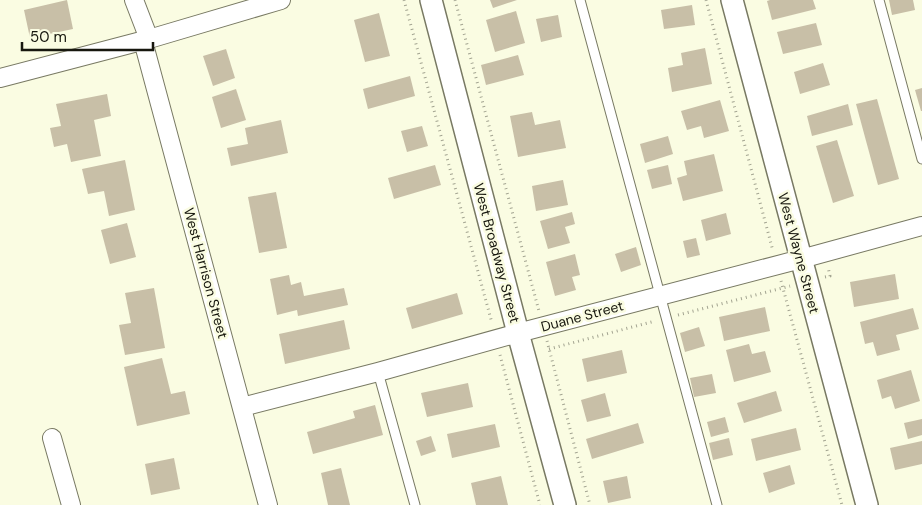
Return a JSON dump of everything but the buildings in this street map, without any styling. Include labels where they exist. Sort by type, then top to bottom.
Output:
[{"type":"street","name":"West Harrison Street","points":[[134,0],[268,505]]},
{"type":"street","points":[[0,78],[146,40],[281,0]]},
{"type":"street","name":"West Broadway Street","points":[[431,0],[565,505]]},
{"type":"street","name":"West Wayne Street","points":[[732,0],[867,505]]},
{"type":"street","name":"Duane Street","points":[[242,407],[922,226]]},
{"type":"street","points":[[52,438],[72,505]]},
{"type":"lane","points":[[580,0],[717,505]]},
{"type":"lane","points":[[879,0],[922,159]]},
{"type":"lane","points":[[378,372],[416,505]]},
{"type":"path","points":[[404,0],[540,505]]},
{"type":"path","points":[[455,0],[590,505]]},
{"type":"path","points":[[549,349],[830,276]]}]
